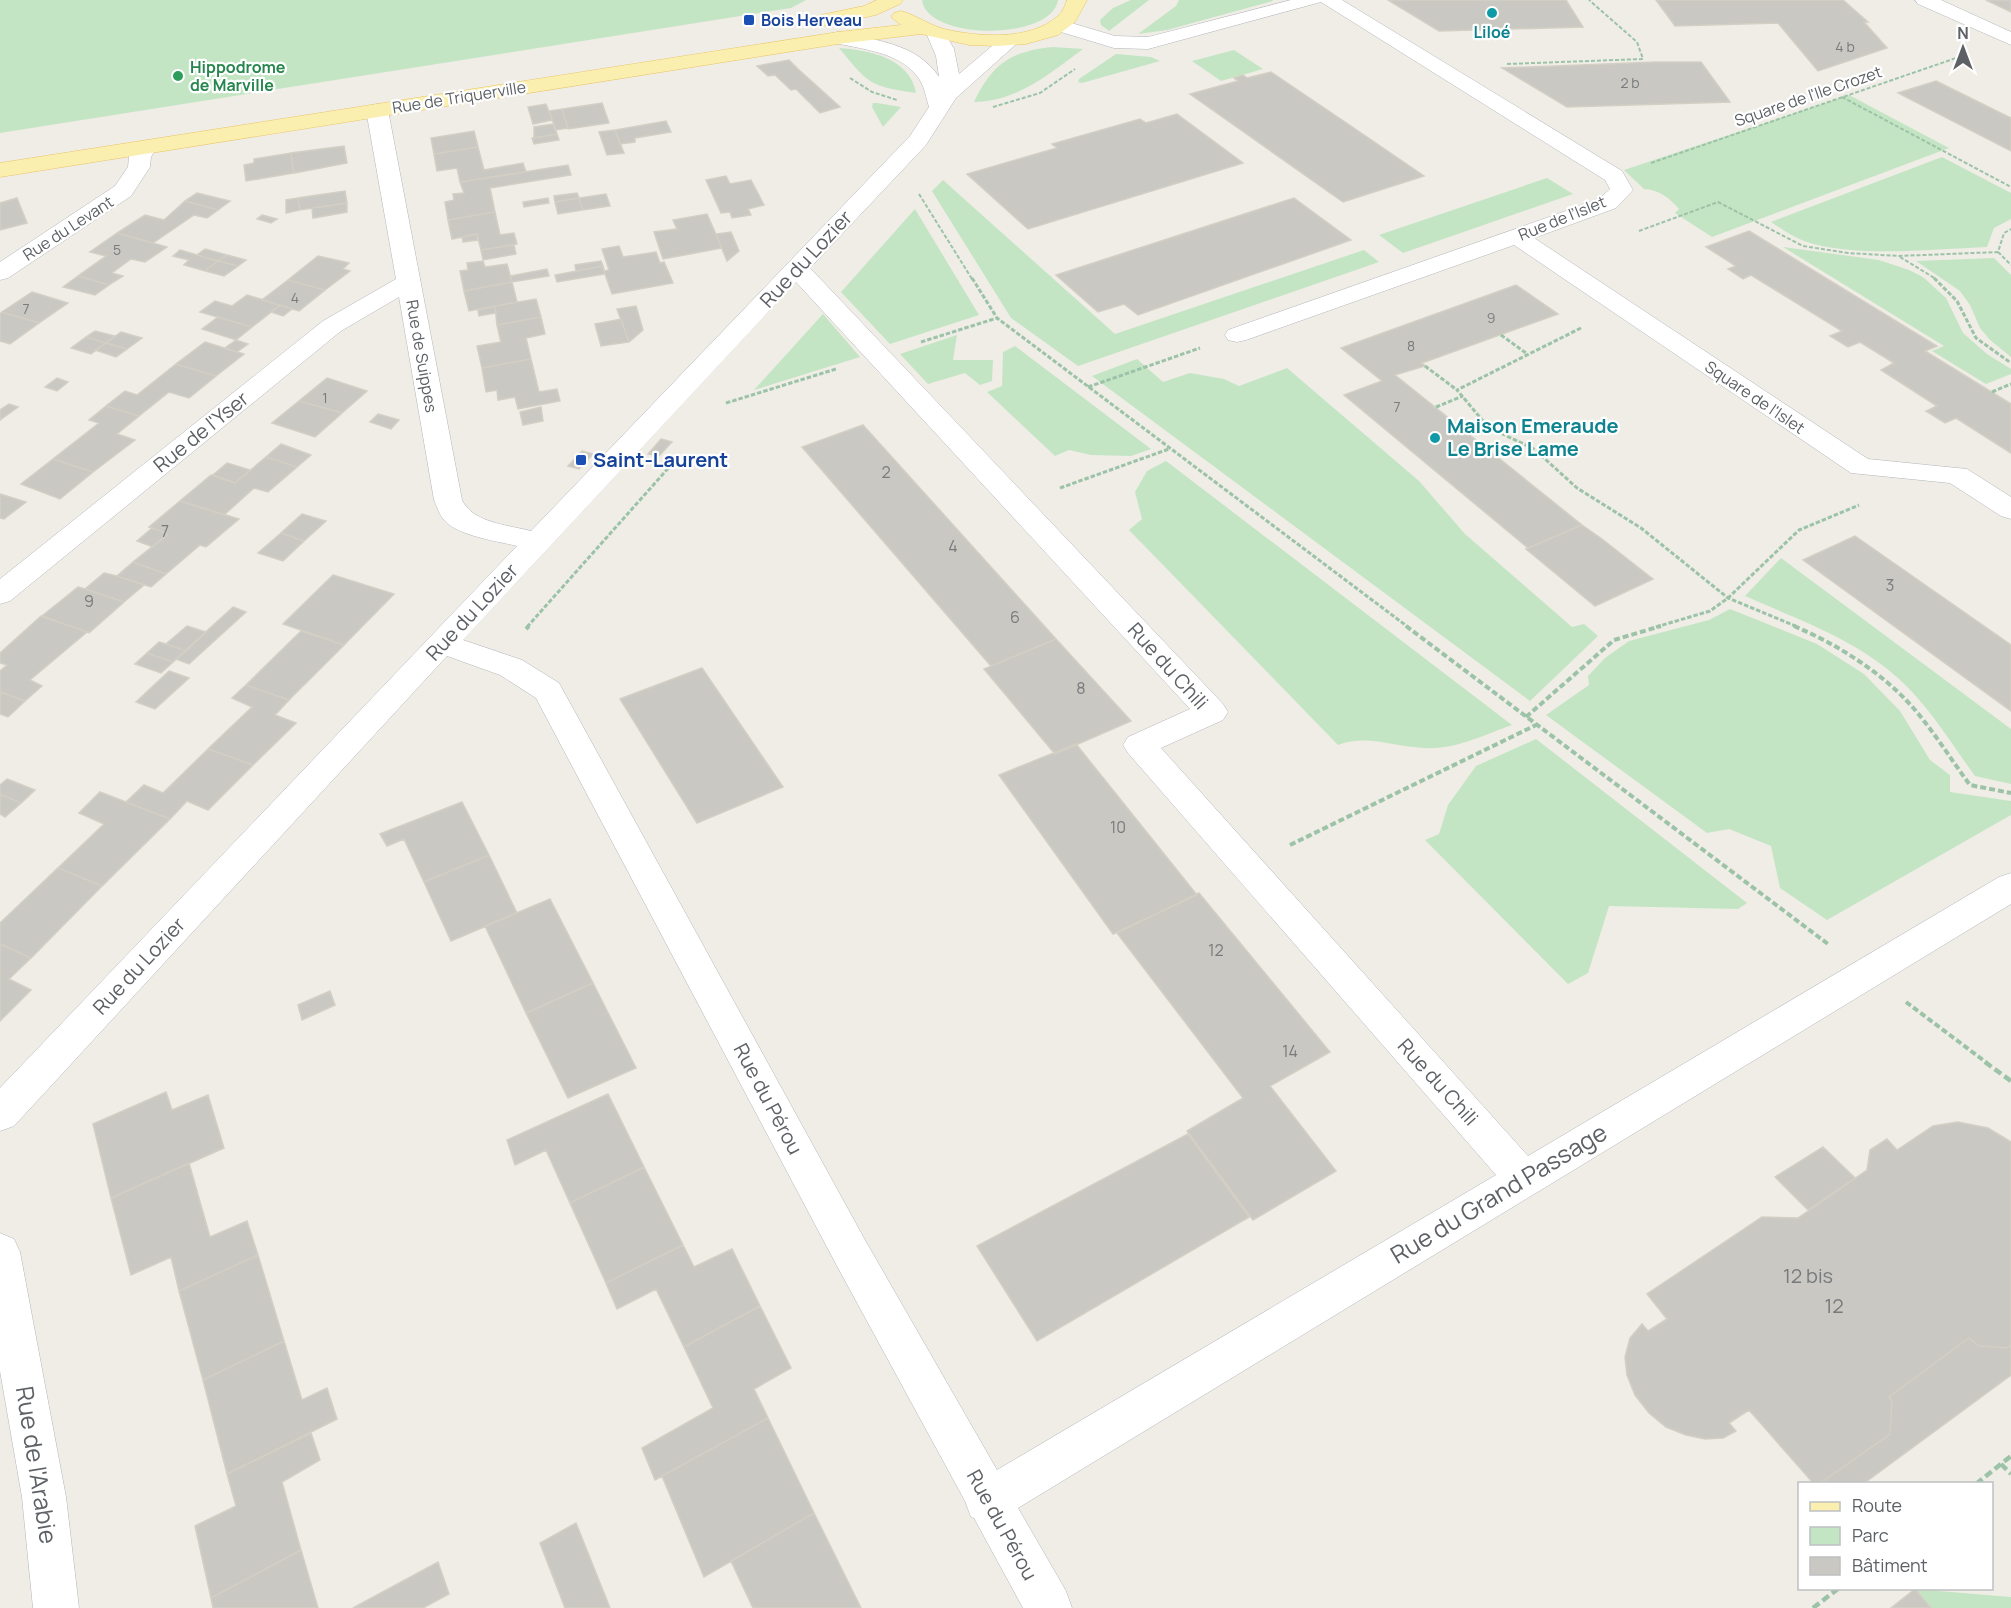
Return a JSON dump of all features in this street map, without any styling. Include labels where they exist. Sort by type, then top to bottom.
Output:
[{"type":"main road","points":[[806,23],[870,11],[893,0],[899,16],[928,32]]},
{"type":"main road","points":[[1058,25],[1072,14],[1076,4],[1096,0]]},
{"type":"main road","name":"Rue de Triquerville","points":[[0,170],[146,147],[373,98],[838,38],[928,32],[978,41],[1012,39],[1035,35],[1058,25]]},
{"type":"street","points":[[1058,25],[1114,42],[1148,43],[1313,0]]},
{"type":"street","name":"Rue de l’Islet","points":[[1237,335],[1608,203],[1622,190],[1614,176],[1329,0]]},
{"type":"street","points":[[1925,0],[2010,39]]},
{"type":"street","points":[[928,32],[948,60],[951,73],[944,100]]},
{"type":"street","points":[[838,38],[886,49],[910,60],[924,71],[944,100]]},
{"type":"street","name":"Rue du Lozier","points":[[0,1114],[918,140],[944,100],[1012,39]]},
{"type":"street","name":"Rue de Suippes","points":[[373,98],[409,281],[447,500],[455,515],[469,524],[537,542]]},
{"type":"street","name":"Rue du Levant","points":[[0,273],[123,191],[140,167],[140,158],[146,147]]},
{"type":"street","name":"Square de l'Islet","points":[[1517,237],[1861,467],[1957,475],[2011,510]]},
{"type":"street","name":"Rue du Chili","points":[[797,269],[1212,712],[1139,745],[1525,1180]]},
{"type":"street","name":"Rue de l'Yser","points":[[0,594],[332,326],[409,281]]},
{"type":"street","name":"Rue du Pérou","points":[[442,644],[498,662],[529,675],[548,691],[987,1501],[1048,1608]]},
{"type":"street","name":"Rue du Grand Passage","points":[[987,1501],[2011,887]]},
{"type":"street","name":"Rue de l'Arabie","points":[[0,1252],[44,1497],[56,1608]]},
{"type":"path","points":[[1445,72],[1467,65],[1643,59],[1637,42],[1589,0]]},
{"type":"path","name":"Square de l'Ile Crozet","points":[[1614,176],[2010,39]]},
{"type":"path","points":[[1842,97],[2011,187]]},
{"type":"path","points":[[916,189],[997,318],[2011,1081]]},
{"type":"path","points":[[1636,232],[1718,202],[1803,246],[1848,253],[1899,256],[1998,252],[2011,265]]},
{"type":"path","points":[[1998,252],[2004,233],[2011,229]]},
{"type":"path","points":[[1899,256],[1933,276],[1957,302],[1976,338],[2011,363]]},
{"type":"path","points":[[1457,390],[1499,371],[1527,353],[1622,308]]},
{"type":"path","points":[[1088,387],[1237,335]]},
{"type":"path","points":[[1501,335],[1527,353]]},
{"type":"path","points":[[1425,366],[1457,390],[1488,427],[1534,448],[1577,488],[1641,528],[1728,598],[1816,635],[1870,668],[1906,700],[1970,785],[2011,793]]},
{"type":"path","points":[[1992,392],[2011,384]]},
{"type":"path","points":[[1436,407],[1463,396]]},
{"type":"path","points":[[1017,503],[1170,449]]},
{"type":"path","points":[[1526,717],[1614,640],[1710,611],[1728,598],[1799,530],[1865,502],[1861,467]]},
{"type":"path","points":[[1245,865],[1536,725]]},
{"type":"path","points":[[1978,1482],[2011,1456]]},
{"type":"path","points":[[2001,1464],[2011,1474]]},
{"type":"path","points":[[1814,1608],[1836,1590]]},
{"type":"green space","name":"Hippodrome de Marville","points":[[0,0],[806,0],[791,8],[0,133]]},
{"type":"green space","points":[[922,0],[1058,0],[1051,13],[1035,23],[1014,29],[990,31],[966,29],[945,23],[929,13]]},
{"type":"green space","points":[[1131,0],[1149,0],[1109,31],[1101,25],[1100,20],[1113,8]]},
{"type":"green space","points":[[1179,0],[1273,1],[1167,30],[1138,34],[1176,6]]},
{"type":"green space","points":[[1053,47],[1083,49],[1019,92],[990,101],[974,102],[988,78],[1005,62],[1025,52]]},
{"type":"green space","points":[[839,48],[863,51],[887,58],[906,71],[916,93],[888,88],[871,81]]},
{"type":"green space","points":[[1234,50],[1263,69],[1221,81],[1192,61]]},
{"type":"green space","points":[[1116,54],[1151,57],[1160,61],[1082,83],[1078,82],[1079,79]]},
{"type":"green space","points":[[1849,95],[1949,148],[1712,237],[1675,213],[1679,209],[1668,198],[1644,189],[1624,170]]},
{"type":"green space","points":[[873,103],[901,107],[883,127],[872,107]]},
{"type":"green space","points":[[1942,157],[2011,193],[2011,219],[1994,228],[1987,247],[1896,251],[1848,250],[1802,240],[1771,222]]},
{"type":"green space","points":[[1547,178],[1573,194],[1403,253],[1379,235]]},
{"type":"green space","points":[[943,180],[1115,334],[1364,250],[1379,262],[1078,366],[1011,318],[932,191]]},
{"type":"green space","points":[[915,209],[979,315],[890,344],[841,292]]},
{"type":"green space","points":[[1783,247],[1879,260],[1923,277],[1946,298],[1963,333],[1987,354],[2011,369],[2011,374],[1986,384],[1932,351],[1944,346]]},
{"type":"green space","points":[[1994,258],[2011,275],[2011,357],[1990,340],[1980,328],[1970,305],[1960,291],[1916,261]]},
{"type":"green space","points":[[823,314],[860,357],[754,390]]},
{"type":"green space","points":[[957,335],[953,360],[993,360],[992,381],[980,385],[965,373],[928,384],[900,354]]},
{"type":"green space","points":[[1015,346],[1151,449],[1131,456],[1091,455],[1069,450],[1055,456],[987,392],[1002,386],[1003,352]]},
{"type":"green space","points":[[1137,359],[1163,382],[1190,373],[1224,379],[1239,386],[1287,368],[1419,481],[1465,534],[1572,627],[1584,624],[1598,636],[1530,701],[1092,376]]},
{"type":"green space","points":[[1166,461],[1512,725],[1447,747],[1413,747],[1370,741],[1338,745],[1129,530],[1142,519],[1135,492],[1147,471]]},
{"type":"green space","points":[[1781,558],[2011,729],[2011,784],[1975,776],[1920,700],[1881,664],[1825,631],[1745,596]]},
{"type":"green space","points":[[1730,609],[1817,644],[1864,674],[1900,711],[1930,760],[1950,775],[1950,792],[2011,801],[2011,815],[1827,920],[1780,888],[1771,846],[1729,829],[1707,833],[1546,715],[1589,685],[1588,676],[1605,658],[1629,641],[1709,620]]},
{"type":"green space","points":[[1536,739],[1747,903],[1738,909],[1609,906],[1588,973],[1568,984],[1425,840],[1439,834],[1448,805],[1476,766]]},
{"type":"green space","points":[[1916,1590],[2011,1597],[2011,1608],[1931,1608]]},
{"type":"building","name":"Liloé","points":[[1388,0],[1566,0],[1583,27],[1439,31]]},
{"type":"building","points":[[1656,0],[1843,0],[1868,22],[1864,22],[1887,48],[1818,71],[1778,23],[1675,26]]},
{"type":"building","points":[[1986,0],[2011,0],[2011,12]]},
{"type":"building","points":[[789,60],[840,107],[820,113],[796,89],[791,90],[775,75],[768,76],[757,66]]},
{"type":"building","points":[[1701,62],[1730,102],[1567,107],[1502,68]]},
{"type":"building","points":[[1271,72],[1424,176],[1343,202],[1190,94],[1238,81],[1234,78],[1243,75],[1247,78]]},
{"type":"building","points":[[1936,81],[2011,118],[2011,151],[1898,93]]},
{"type":"building","points":[[602,103],[609,123],[568,129],[562,109]]},
{"type":"building","points":[[546,104],[552,120],[533,124],[528,107]]},
{"type":"building","points":[[562,109],[568,128],[556,130],[549,111]]},
{"type":"building","points":[[1177,114],[1243,163],[1028,229],[967,174],[1057,148],[1052,144],[1140,119],[1146,123]]},
{"type":"building","points":[[666,121],[671,132],[635,138],[635,142],[620,144],[615,130]]},
{"type":"building","points":[[553,124],[557,134],[534,138],[534,127]]},
{"type":"building","points":[[615,130],[624,153],[607,155],[599,132]]},
{"type":"building","points":[[474,131],[478,147],[434,154],[431,138]]},
{"type":"building","points":[[557,134],[559,140],[534,144],[532,138]]},
{"type":"building","points":[[344,146],[347,163],[294,173],[291,153]]},
{"type":"building","points":[[478,147],[484,170],[523,163],[526,172],[460,182],[457,168],[437,171],[434,154]]},
{"type":"building","points":[[291,153],[294,173],[246,181],[244,165],[254,163],[254,159]]},
{"type":"building","points":[[568,165],[571,175],[490,188],[495,212],[448,220],[445,202],[454,200],[453,194],[464,193],[460,182]]},
{"type":"building","points":[[726,176],[730,184],[751,180],[764,205],[748,209],[751,215],[732,218],[730,212],[721,213],[706,180]]},
{"type":"building","points":[[345,191],[347,203],[300,210],[298,198]]},
{"type":"building","points":[[197,193],[230,201],[218,210],[185,201]]},
{"type":"building","points":[[577,193],[579,198],[555,202],[554,196]]},
{"type":"building","points":[[606,194],[610,206],[583,210],[579,198]]},
{"type":"building","points":[[17,198],[27,223],[0,230],[0,203]]},
{"type":"building","points":[[298,198],[300,210],[286,213],[286,200]]},
{"type":"building","points":[[548,198],[549,203],[524,207],[523,202]]},
{"type":"building","points":[[579,198],[583,210],[558,214],[555,202]]},
{"type":"building","points":[[1294,198],[1351,240],[1138,315],[1124,304],[1098,312],[1056,275]]},
{"type":"building","points":[[185,201],[218,210],[207,218],[194,215],[153,243],[117,233],[145,215],[164,220]]},
{"type":"building","points":[[347,203],[347,212],[313,218],[312,208]]},
{"type":"building","points":[[495,212],[500,235],[514,233],[517,244],[481,250],[477,234],[452,239],[448,220]]},
{"type":"building","points":[[707,214],[722,248],[663,259],[654,232],[677,229],[673,220]]},
{"type":"building","points":[[262,215],[277,219],[271,223],[257,219]]},
{"type":"building","points":[[1749,231],[1937,346],[1925,351],[2011,404],[2011,453],[1956,418],[1945,423],[1926,411],[1937,406],[1881,370],[1894,363],[1860,342],[1848,347],[1830,336],[1842,331],[1751,275],[1743,279],[1728,269],[1736,266],[1706,247]]},
{"type":"building","points":[[731,232],[739,251],[727,261],[716,234]]},
{"type":"building","points":[[117,233],[167,247],[145,262],[131,259],[112,273],[123,276],[109,285],[78,276],[106,256],[90,252]]},
{"type":"building","points":[[477,234],[478,240],[463,242],[462,237]]},
{"type":"building","points":[[514,245],[516,254],[483,260],[481,250]]},
{"type":"building","points":[[619,246],[623,257],[656,252],[660,263],[664,262],[673,283],[612,294],[604,271],[609,270],[602,249]]},
{"type":"building","points":[[205,249],[227,255],[218,261],[197,255]]},
{"type":"building","points":[[180,250],[218,261],[205,271],[184,265],[189,260],[173,256]]},
{"type":"building","points":[[227,255],[246,260],[238,266],[218,261]]},
{"type":"building","points":[[318,256],[349,263],[343,269],[350,271],[325,290],[288,280]]},
{"type":"building","points":[[218,261],[238,266],[224,276],[205,271]]},
{"type":"building","points":[[483,261],[485,267],[507,264],[512,282],[464,291],[460,271],[468,270],[467,263]]},
{"type":"building","points":[[601,261],[603,266],[576,271],[575,265]]},
{"type":"building","points":[[603,266],[605,274],[557,282],[555,275]]},
{"type":"building","points":[[547,269],[549,276],[512,282],[510,276]]},
{"type":"building","points":[[78,276],[109,285],[95,295],[63,287]]},
{"type":"building","points":[[288,280],[325,290],[299,311],[262,300]]},
{"type":"building","points":[[512,282],[517,302],[469,311],[464,291]]},
{"type":"building","name":"Maison Emeraude Le Brise Lame","points":[[1516,285],[1558,314],[1422,363],[1425,366],[1395,375],[1582,525],[1528,548],[1344,395],[1382,381],[1341,348]]},
{"type":"building","points":[[32,292],[68,303],[39,323],[2,312]]},
{"type":"building","points":[[247,295],[280,305],[252,327],[200,312],[215,301],[232,306]]},
{"type":"building","points":[[536,299],[541,317],[497,325],[495,306]]},
{"type":"building","points":[[280,305],[292,309],[283,316],[271,312]]},
{"type":"building","points":[[495,306],[496,313],[479,316],[478,310]]},
{"type":"building","points":[[636,306],[643,330],[629,342],[617,309]]},
{"type":"building","points":[[2,312],[39,323],[10,344],[0,341],[0,314]]},
{"type":"building","points":[[218,317],[252,327],[236,340],[202,329]]},
{"type":"building","points":[[541,317],[545,334],[526,338],[531,359],[482,368],[477,346],[501,342],[497,325]]},
{"type":"building","points":[[621,319],[629,342],[601,346],[595,324]]},
{"type":"building","points":[[95,331],[115,336],[106,343],[86,337]]},
{"type":"building","points":[[121,332],[142,338],[127,349],[106,343]]},
{"type":"building","points":[[86,337],[106,343],[91,354],[71,348]]},
{"type":"building","points":[[236,340],[248,344],[237,352],[225,348]]},
{"type":"building","points":[[205,342],[244,354],[216,376],[176,364]]},
{"type":"building","points":[[106,343],[127,349],[116,357],[95,350]]},
{"type":"building","points":[[531,359],[539,392],[557,389],[560,401],[518,409],[515,397],[498,400],[497,390],[486,392],[482,368]]},
{"type":"building","points":[[176,364],[216,376],[189,398],[169,392],[139,416],[106,406],[125,391],[137,395]]},
{"type":"building","points":[[57,378],[68,382],[57,391],[45,387]]},
{"type":"building","points":[[327,378],[367,391],[342,413],[299,401]]},
{"type":"building","points":[[299,401],[342,413],[315,437],[272,423]]},
{"type":"building","points":[[9,404],[18,407],[0,420],[0,410]]},
{"type":"building","points":[[106,406],[139,416],[117,434],[135,440],[93,472],[53,459],[99,423],[89,420]]},
{"type":"building","points":[[541,407],[543,421],[523,425],[520,412]]},
{"type":"building","points":[[378,414],[399,420],[391,429],[370,422]]},
{"type":"building","points":[[863,425],[1056,639],[991,666],[802,447]]},
{"type":"building","points":[[661,439],[672,442],[659,456],[648,454]]},
{"type":"building","points":[[281,444],[311,455],[297,467],[266,457]]},
{"type":"building","points":[[582,451],[593,454],[579,469],[568,466]]},
{"type":"building","points":[[266,457],[297,467],[268,492],[254,488],[224,515],[180,501],[211,475],[235,483]]},
{"type":"building","points":[[53,459],[93,472],[60,499],[21,484]]},
{"type":"building","points":[[227,463],[250,470],[235,483],[213,475]]},
{"type":"building","points":[[0,494],[26,502],[4,519],[0,518]]},
{"type":"building","points":[[180,501],[239,519],[206,547],[200,545],[166,574],[133,562],[168,534],[149,527]]},
{"type":"building","points":[[302,514],[326,521],[304,541],[281,533]]},
{"type":"building","points":[[1582,525],[1653,579],[1595,606],[1526,549]]},
{"type":"building","points":[[152,528],[168,534],[153,547],[137,541]]},
{"type":"building","points":[[281,533],[304,541],[283,561],[258,553]]},
{"type":"building","points":[[1855,536],[2011,645],[2011,711],[1803,560]]},
{"type":"building","points":[[133,562],[166,574],[151,587],[117,576]]},
{"type":"building","points":[[104,573],[144,585],[124,602],[85,589]]},
{"type":"building","points":[[333,575],[394,594],[344,645],[283,624]]},
{"type":"building","points":[[78,587],[124,602],[89,633],[42,616]]},
{"type":"building","points":[[233,607],[246,612],[189,664],[176,659]]},
{"type":"building","points":[[41,616],[87,632],[30,680],[42,686],[25,701],[0,692],[0,671],[7,665],[0,663],[0,653]]},
{"type":"building","points":[[187,626],[206,632],[186,651],[166,644]]},
{"type":"building","points":[[301,631],[344,645],[289,700],[246,685]]},
{"type":"building","points":[[1056,639],[1131,721],[1055,754],[984,669]]},
{"type":"building","points":[[159,642],[186,651],[173,662],[147,653]]},
{"type":"building","points":[[147,653],[173,662],[161,673],[135,664]]},
{"type":"building","points":[[702,668],[783,787],[697,823],[620,699]]},
{"type":"building","points":[[169,671],[189,678],[155,709],[136,702]]},
{"type":"building","points":[[246,685],[289,700],[275,715],[296,723],[253,765],[208,749],[252,707],[232,698]]},
{"type":"building","points":[[0,692],[25,701],[8,717],[0,714]]},
{"type":"building","points":[[1076,744],[1197,895],[1113,934],[999,775]]},
{"type":"building","points":[[208,749],[253,765],[208,810],[187,801],[170,819],[126,802],[144,785],[163,793]]},
{"type":"building","points":[[7,779],[35,790],[21,803],[0,794],[0,785]]},
{"type":"building","points":[[100,792],[170,819],[102,886],[58,868],[104,824],[79,813]]},
{"type":"building","points":[[0,794],[21,803],[5,817],[0,814]]},
{"type":"building","points":[[462,802],[489,855],[424,882],[404,839],[387,846],[380,834]]},
{"type":"building","points":[[489,855],[517,913],[451,941],[424,882]]},
{"type":"building","points":[[58,868],[102,886],[31,958],[0,944],[0,923]]},
{"type":"building","points":[[1199,893],[1330,1052],[1270,1086],[1336,1171],[1253,1220],[1187,1131],[1243,1098],[1117,933]]},
{"type":"building","points":[[550,899],[593,983],[526,1013],[485,926]]},
{"type":"building","points":[[0,944],[31,958],[9,979],[31,990],[0,1021]]},
{"type":"building","points":[[593,983],[636,1068],[568,1098],[526,1013]]},
{"type":"building","points":[[330,991],[335,1005],[302,1020],[298,1005]]},
{"type":"building","points":[[166,1092],[172,1110],[208,1095],[224,1148],[111,1198],[93,1124]]},
{"type":"building","points":[[608,1094],[644,1167],[570,1203],[546,1150],[515,1165],[507,1140]]},
{"type":"building","points":[[1958,1122],[1988,1128],[2011,1142],[2011,1345],[2007,1348],[1979,1346],[1969,1338],[1889,1397],[1892,1402],[1890,1434],[1822,1482],[1812,1482],[1749,1410],[1729,1423],[1736,1431],[1723,1438],[1705,1439],[1666,1427],[1649,1413],[1635,1395],[1627,1375],[1625,1357],[1630,1338],[1642,1324],[1648,1331],[1667,1319],[1647,1294],[1762,1217],[1798,1218],[1867,1170],[1870,1150],[1887,1139],[1897,1150],[1933,1126]]},
{"type":"building","points":[[1188,1134],[1249,1217],[1037,1341],[977,1246]]},
{"type":"building","points":[[1823,1147],[1855,1178],[1808,1210],[1775,1177]]},
{"type":"building","points":[[189,1163],[210,1237],[247,1221],[258,1255],[179,1291],[171,1257],[131,1275],[111,1198]]},
{"type":"building","points":[[644,1167],[683,1245],[606,1283],[570,1203]]},
{"type":"building","points":[[683,1245],[694,1267],[732,1249],[760,1306],[684,1347],[656,1289],[617,1309],[606,1283]]},
{"type":"building","points":[[258,1255],[284,1341],[203,1380],[179,1291]]},
{"type":"building","points":[[760,1306],[791,1368],[754,1389],[768,1418],[655,1480],[642,1448],[713,1408],[684,1347]]},
{"type":"building","points":[[1969,1338],[1979,1346],[2007,1348],[2011,1345],[2011,1375],[1866,1482],[1822,1482],[1890,1434],[1892,1402],[1889,1397]]},
{"type":"building","points":[[284,1341],[302,1400],[327,1388],[337,1419],[227,1474],[203,1380]]},
{"type":"building","points":[[768,1418],[814,1513],[704,1577],[662,1476]]},
{"type":"building","points":[[311,1433],[320,1460],[282,1482],[301,1550],[211,1598],[195,1526],[236,1506],[227,1474]]},
{"type":"building","points":[[814,1513],[861,1608],[753,1608],[731,1561]]},
{"type":"building","points":[[576,1523],[610,1608],[565,1608],[540,1543]]},
{"type":"building","points":[[301,1550],[318,1608],[213,1608],[211,1598]]},
{"type":"building","points":[[438,1562],[449,1594],[423,1608],[353,1608]]},
{"type":"building","points":[[1916,1590],[1931,1608],[1891,1608]]},
{"type":"place","name":"Liloé","points":[[1492,13]]},
{"type":"place","name":"Bois Herveau","points":[[749,20]]},
{"type":"place","name":"Hippodrome de Marville","points":[[178,76]]},
{"type":"place","name":"Maison Emeraude Le Brise Lame","points":[[1435,438]]},
{"type":"place","name":"Saint-Laurent","points":[[581,460]]}]
